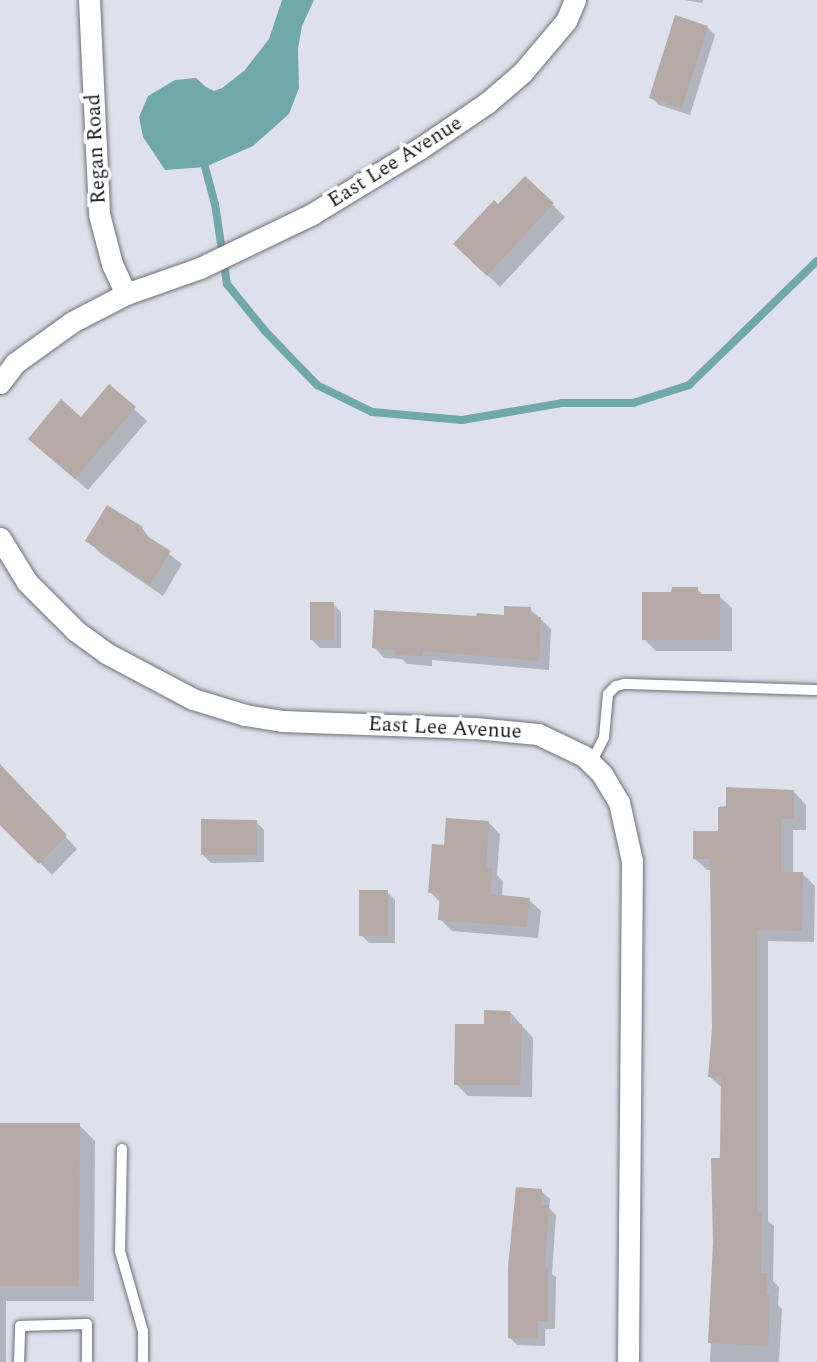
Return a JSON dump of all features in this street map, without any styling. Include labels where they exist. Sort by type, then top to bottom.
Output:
[{"type":"street","name":"Regan Road","points":[[89,0],[99,214],[112,264],[126,294]]},
{"type":"street","name":"East Lee Avenue","points":[[0,383],[15,363],[72,321],[126,294],[200,268],[312,214],[487,103],[545,48],[566,21],[575,0]]},
{"type":"street","name":"East Lee Avenue","points":[[0,538],[27,582],[76,631],[106,653],[193,699],[245,715],[282,721],[475,728],[538,734],[584,756],[602,774],[619,802],[632,861],[628,1362]]},
{"type":"lane","points":[[591,763],[604,737],[608,694],[616,686],[625,684],[817,690]]},
{"type":"lane","points":[[122,1149],[120,1251],[144,1331],[143,1362]]},
{"type":"lane","points":[[19,1362],[20,1326],[87,1324],[87,1362]]},
{"type":"shaded area","points":[[282,0],[314,0],[302,26],[298,49],[299,88],[289,114],[253,146],[205,167],[165,170],[143,137],[139,117],[148,96],[175,80],[196,78],[214,91],[222,88],[244,71],[269,39]]},
{"type":"building","points":[[675,15],[708,26],[682,108],[649,98]]},
{"type":"building","points":[[525,176],[554,203],[487,276],[453,244],[494,200],[498,204]]},
{"type":"building","points":[[109,384],[136,407],[75,479],[28,439],[61,399],[81,417]]},
{"type":"building","points":[[107,505],[143,527],[140,532],[171,551],[150,585],[85,541]]},
{"type":"building","points":[[672,587],[698,587],[698,594],[720,594],[720,640],[642,640],[642,592],[671,592]]},
{"type":"building","points":[[310,602],[334,602],[334,640],[310,640]]},
{"type":"building","points":[[504,606],[531,607],[530,616],[541,617],[539,661],[423,651],[423,656],[395,655],[396,650],[372,648],[374,610],[476,616],[477,613],[504,615]]},
{"type":"building","points":[[0,764],[67,835],[39,864],[0,825]]},
{"type":"building","points":[[726,787],[794,790],[794,819],[781,819],[781,872],[803,872],[802,931],[757,930],[757,1212],[762,1212],[761,1273],[767,1273],[766,1295],[770,1295],[768,1346],[708,1343],[713,1243],[711,1158],[720,1158],[721,1077],[708,1077],[712,1028],[710,859],[693,859],[693,831],[718,831],[718,807],[726,806]]},
{"type":"building","points":[[446,818],[489,821],[486,867],[492,868],[490,894],[530,898],[527,927],[438,920],[440,893],[428,893],[432,844],[444,845]]},
{"type":"building","points":[[201,819],[257,820],[257,855],[201,855]]},
{"type":"building","points":[[359,890],[388,890],[388,936],[359,936]]},
{"type":"building","points":[[484,1010],[510,1011],[510,1024],[522,1024],[520,1085],[454,1085],[455,1024],[484,1024]]},
{"type":"building","points":[[0,1123],[80,1123],[79,1286],[0,1286]]},
{"type":"building","points":[[516,1187],[542,1189],[541,1205],[549,1205],[545,1267],[548,1267],[548,1321],[538,1321],[538,1338],[508,1338],[508,1267]]},
{"type":"waterway","points":[[205,167],[215,204],[227,284],[265,331],[317,385],[372,412],[462,420],[562,403],[633,403],[689,385],[817,261]]}]
